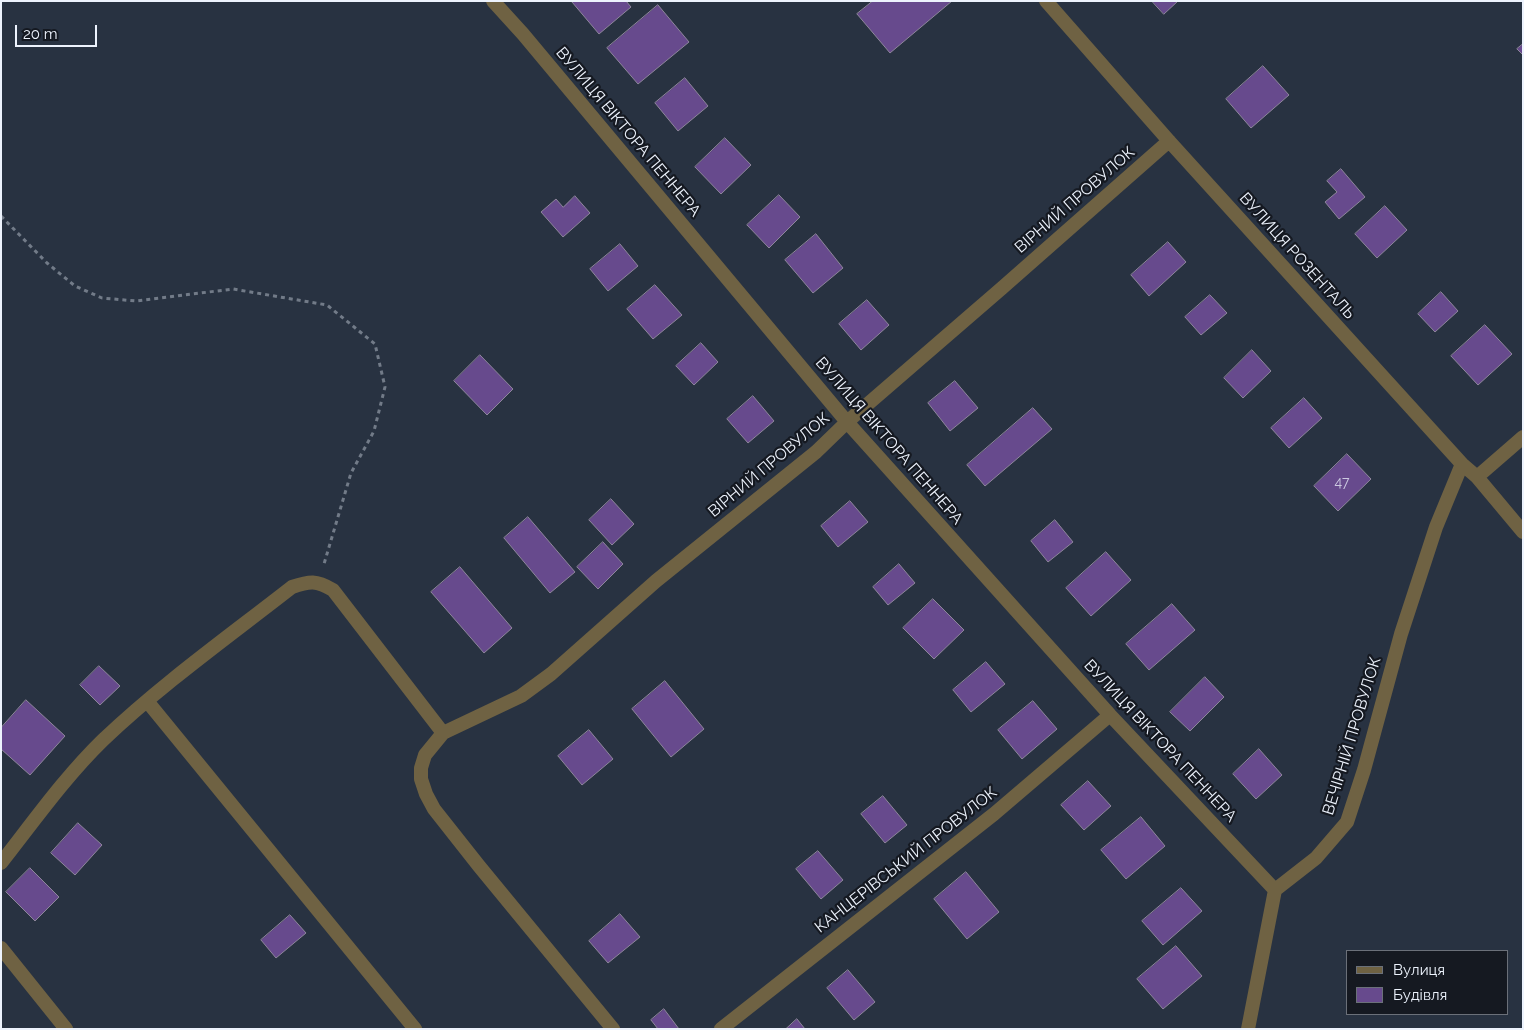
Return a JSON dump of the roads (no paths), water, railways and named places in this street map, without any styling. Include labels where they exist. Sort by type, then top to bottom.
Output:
[{"type":"street","name":"ВУЛИЦЯ ВІКТОРА ПЕННЕРА","points":[[492,1],[523,34],[847,422],[1110,715],[1275,890]]},
{"type":"street","name":"ВУЛИЦЯ РОЗЕНТАЛЬ","points":[[1046,1],[1169,141],[1462,464],[1478,477],[1523,532]]},
{"type":"street","name":"ВІРНИЙ ПРОВУЛОК","points":[[443,733],[521,696],[551,674],[656,581],[816,452],[847,422],[1169,141]]},
{"type":"street","points":[[1478,477],[1523,437]]},
{"type":"street","name":"ВЕЧІРНІЙ ПРОВУЛОК","points":[[1275,890],[1316,858],[1347,822],[1364,770],[1407,617],[1436,527],[1462,464]]},
{"type":"street","points":[[1,863],[63,784],[103,741],[147,701],[292,587],[305,583],[319,582],[333,590],[443,733],[425,755],[421,768],[421,779],[434,809],[613,1029]]},
{"type":"street","points":[[147,701],[415,1029]]},
{"type":"street","name":"КАНЦЕРІВСЬКИЙ ПРОВУЛОК","points":[[722,1029],[994,814],[1110,715]]},
{"type":"street","points":[[1248,1029],[1275,890]]},
{"type":"street","points":[[1,948],[66,1029]]}]
